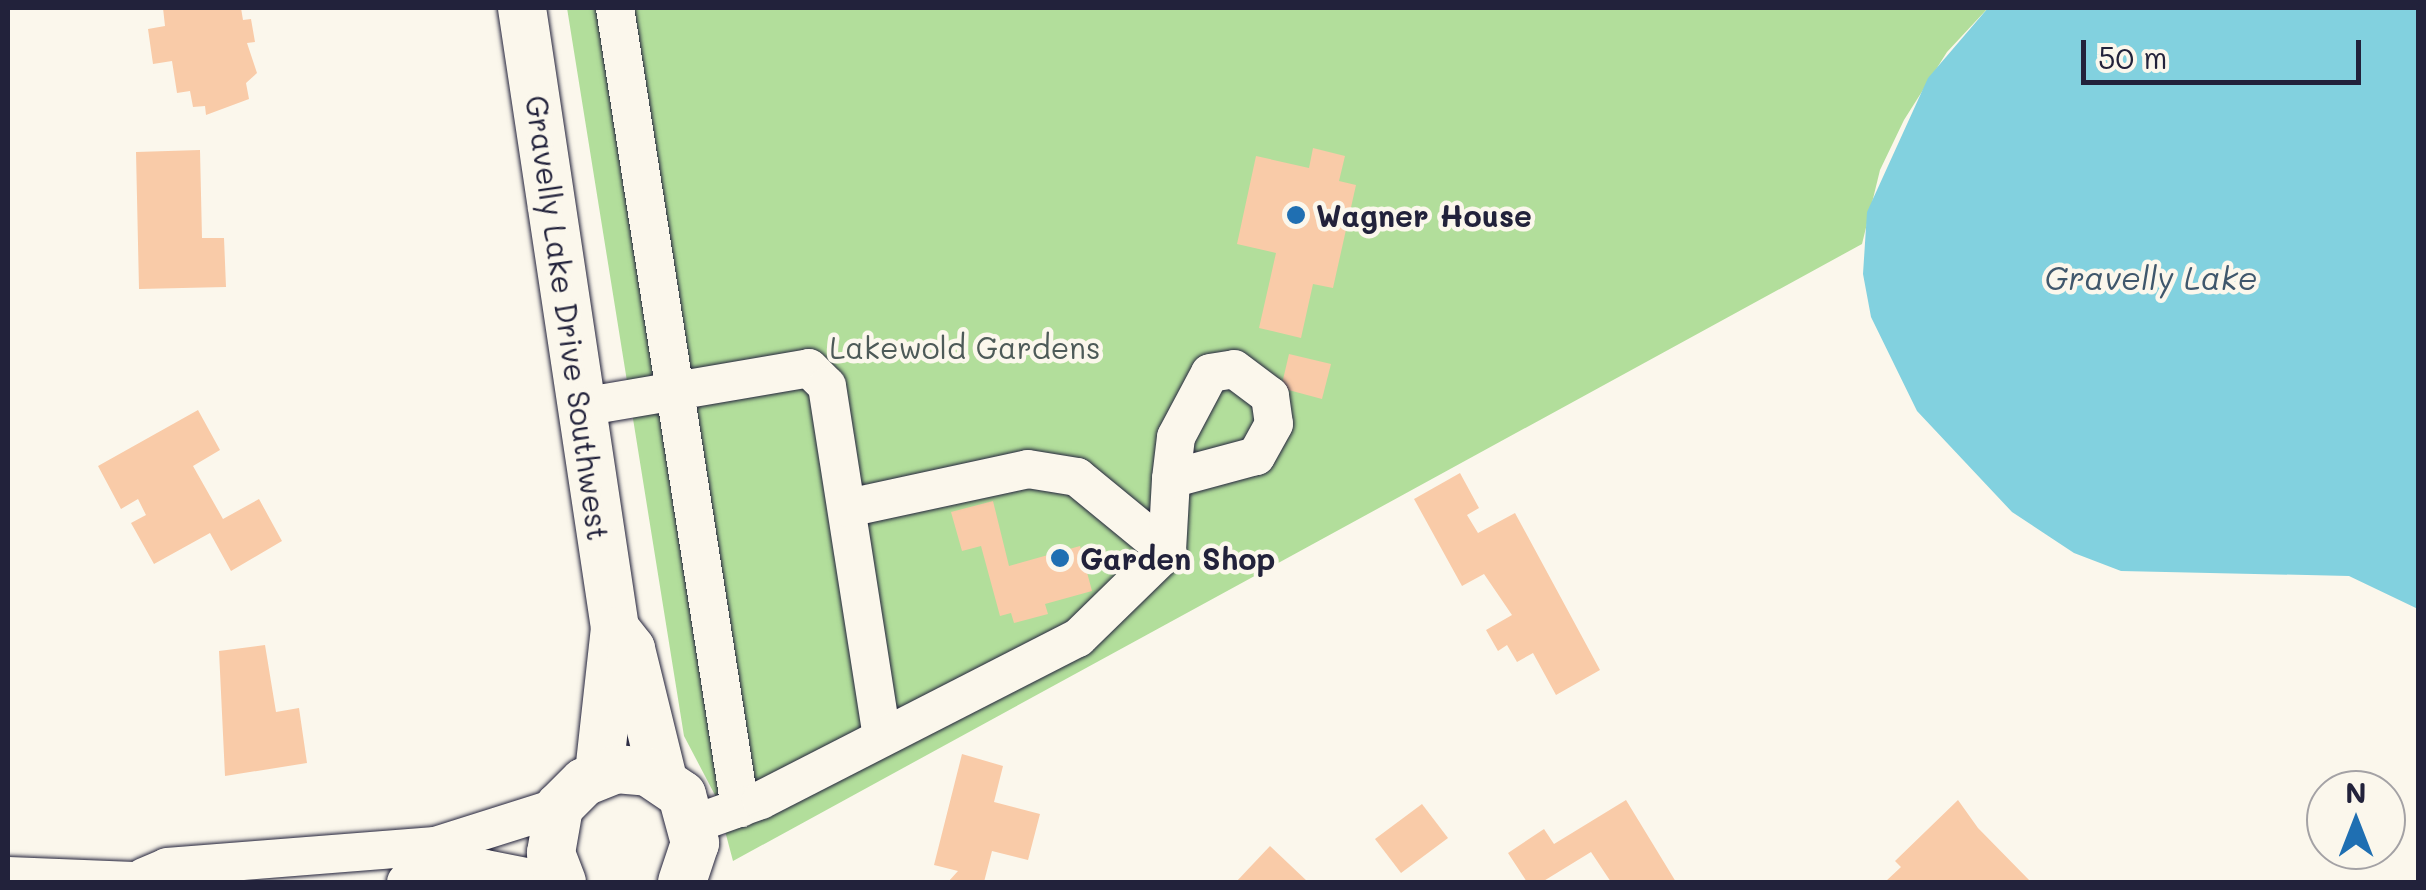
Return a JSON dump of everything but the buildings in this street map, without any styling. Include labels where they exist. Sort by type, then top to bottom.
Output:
[{"type":"main road","name":"Gravelly Lake Drive Southwest","points":[[522,8],[614,628],[599,773]]},
{"type":"main road","name":"Gravelly Lake Drive Southwest","points":[[614,628],[631,649],[663,779]]},
{"type":"main road","points":[[562,882],[552,853],[560,806],[599,773],[635,769],[663,779],[682,795],[694,824],[682,882]]},
{"type":"street","points":[[615,8],[740,808]]},
{"type":"street","points":[[582,407],[808,368],[832,398],[882,737]]},
{"type":"street","points":[[848,508],[1028,469],[1077,478],[1166,551]]},
{"type":"street","points":[[694,824],[740,808],[1078,638],[1166,551],[1171,479]]},
{"type":"street","points":[[8,876],[152,880],[167,867],[416,850],[560,806]]},
{"type":"street","points":[[406,882],[485,869],[551,882]]},
{"type":"green space","name":"Lakewold Gardens","points":[[567,8],[1988,8],[1947,52],[1904,120],[1880,170],[1862,244],[733,861],[716,797],[684,736]]},
{"type":"water","name":"Gravelly Lake","points":[[1988,8],[2418,8],[2418,609],[2349,576],[2121,571],[2074,553],[2012,512],[1917,411],[1871,317],[1863,274],[1867,212],[1928,78]]},
{"type":"place","name":"Wagner House","points":[[1296,215]]},
{"type":"place","name":"Garden Shop","points":[[1060,558]]}]
